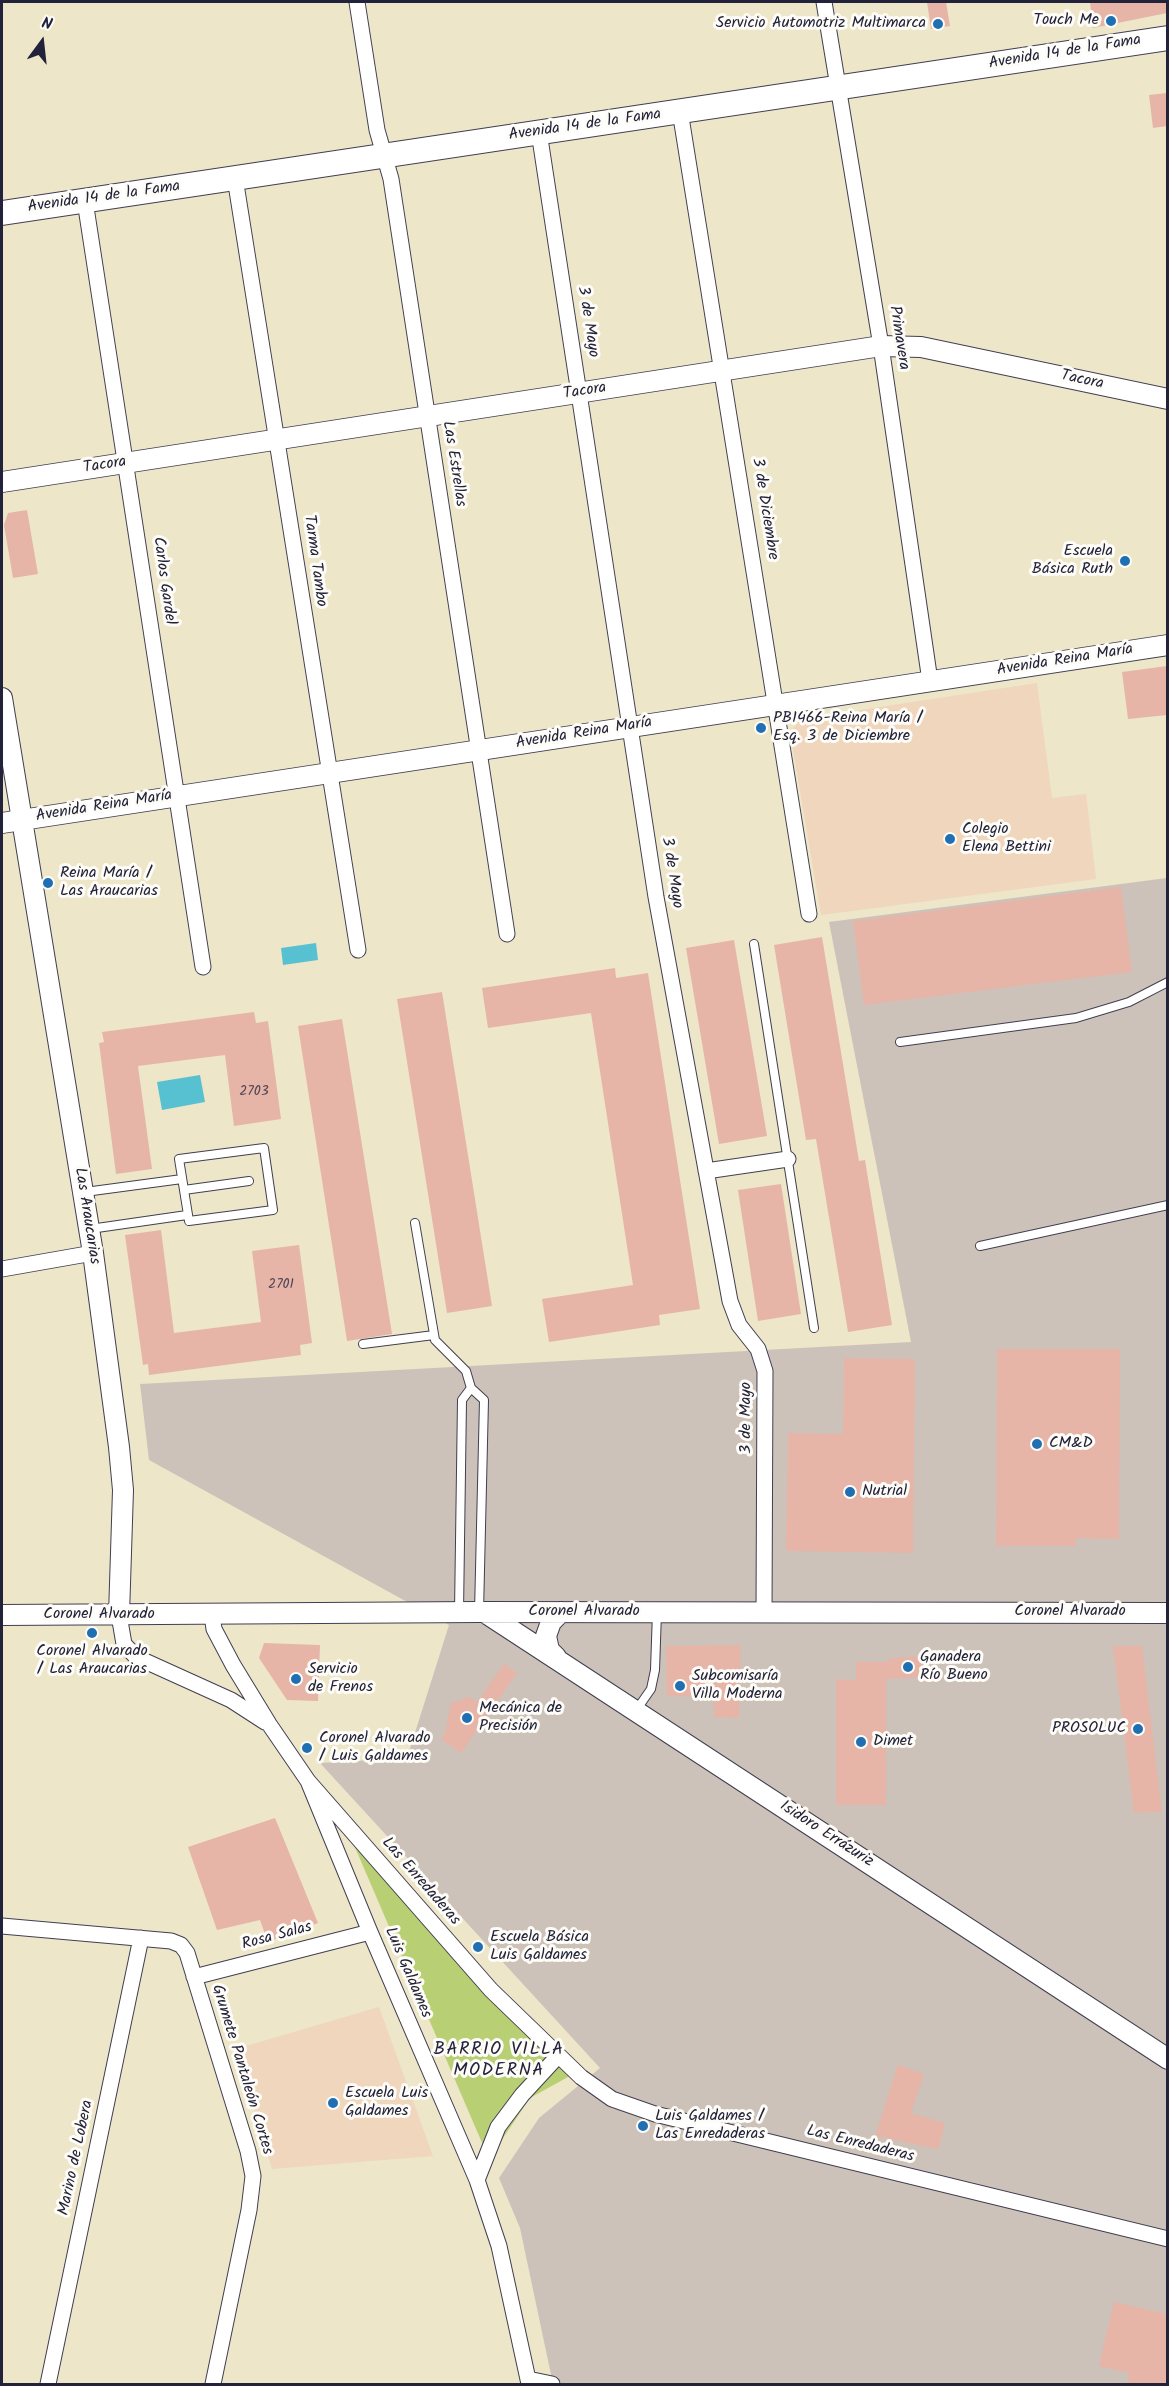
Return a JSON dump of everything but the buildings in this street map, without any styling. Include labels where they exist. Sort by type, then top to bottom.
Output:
[{"type":"main road","name":"Avenida 14 de la Fama","points":[[2,213],[1167,38]]},
{"type":"street","name":"Las Estrellas","points":[[357,2],[377,130],[391,179],[507,934]]},
{"type":"street","name":"Primavera","points":[[824,2],[881,346],[930,681]]},
{"type":"street","name":"3 de Diciembre","points":[[680,111],[724,370],[809,914]]},
{"type":"street","name":"3 de Mayo","points":[[539,132],[656,897],[730,1301],[739,1325],[758,1349],[765,1371],[764,1612]]},
{"type":"street","name":"Tarma Tambo","points":[[235,178],[278,439],[327,773],[358,950]]},
{"type":"street","name":"Carlos Gardel","points":[[85,201],[203,967]]},
{"type":"street","name":"Tacora","points":[[2,482],[881,346],[921,347],[1167,399]]},
{"type":"street","name":"Avenida Reina María","points":[[11,821],[1167,645]]},
{"type":"street","name":"Las Araucarias","points":[[2,698],[11,821],[83,1192],[122,1468],[119,1616]]},
{"type":"street","points":[[706,1171],[788,1159]]},
{"type":"street","points":[[2,1269],[93,1253]]},
{"type":"street","name":"Coronel Alvarado","points":[[2,1616],[459,1612],[1167,1612]]},
{"type":"street","name":"Isidoro Errázuriz","points":[[481,1612],[636,1710],[1167,2059]]},
{"type":"street","points":[[555,1658],[549,1650],[546,1636],[551,1622],[561,1612]]},
{"type":"street","name":"Luis Galdames","points":[[212,1615],[220,1641],[269,1724],[308,1781],[370,1932],[477,2180],[499,2246],[528,2382]]},
{"type":"street","name":"Luis Galdames","points":[[119,1616],[124,1644],[136,1657],[231,1700],[269,1724]]},
{"type":"street","name":"Las Enredaderas","points":[[308,1781],[491,1990],[558,2056],[596,2089],[636,2109],[1167,2239]]},
{"type":"street","points":[[2,1926],[141,1938]]},
{"type":"street","name":"Rosa Salas","points":[[194,1977],[370,1932]]},
{"type":"street","name":"Grumete Pantaleón Cortes","points":[[141,1938],[181,1945],[187,1953],[248,2151],[253,2176],[251,2202],[213,2385]]},
{"type":"street","name":"Marino de Lobera","points":[[48,2385],[141,1938]]},
{"type":"street","points":[[477,2180],[498,2127],[522,2095],[558,2056]]},
{"type":"street","points":[[528,2382],[552,2385]]},
{"type":"lane","points":[[754,944],[814,1328]]},
{"type":"lane","points":[[900,1042],[1076,1018],[1129,1002],[1167,982]]},
{"type":"lane","points":[[264,1148],[273,1210],[189,1221],[182,1179],[179,1159],[264,1148]]},
{"type":"lane","points":[[83,1192],[182,1179]]},
{"type":"lane","points":[[184,1190],[249,1181]]},
{"type":"lane","points":[[980,1246],[1167,1205]]},
{"type":"lane","points":[[89,1229],[188,1215]]},
{"type":"lane","points":[[415,1223],[435,1340],[466,1371],[471,1388],[484,1401],[481,1612]]},
{"type":"lane","points":[[363,1344],[434,1335]]},
{"type":"lane","points":[[459,1612],[462,1400],[471,1388]]},
{"type":"lane","points":[[636,1710],[651,1689],[655,1670],[657,1612]]},
{"type":"shaded area","name":"Colegio Elena Bettini","points":[[1037,683],[1052,798],[1086,794],[1096,879],[821,915],[790,732],[801,719]]},
{"type":"shaded area","points":[[1167,878],[1167,2384],[553,2384],[520,2228],[499,2178],[539,2118],[600,2068],[320,1763],[407,1758],[449,1625],[149,1460],[140,1384],[911,1342],[829,922]]},
{"type":"shaded area","name":"Escuela Luis Galdames","points":[[379,2007],[433,2156],[272,2169],[236,2049]]},
{"type":"green space","points":[[354,1845],[577,2072],[530,2098],[489,2159]]},
{"type":"water","points":[[316,943],[318,960],[283,965],[281,948]]},
{"type":"water","points":[[200,1075],[205,1102],[162,1110],[157,1082]]},
{"type":"place","name":"Touch Me","points":[[1111,21]]},
{"type":"place","name":"Servicio Automotriz Multimarca","points":[[938,24]]},
{"type":"place","name":"Escuela Básica Ruth","points":[[1125,561]]},
{"type":"place","name":"PB1466-Reina María / Esq. 3 de Diciembre","points":[[761,728]]},
{"type":"place","name":"Colegio Elena Bettini","points":[[950,839]]},
{"type":"place","name":"Reina María / Las Araucarias","points":[[48,883]]},
{"type":"place","name":"CM&D","points":[[1037,1444]]},
{"type":"place","name":"Nutrial","points":[[850,1492]]},
{"type":"place","name":"Coronel Alvarado / Las Araucarias","points":[[92,1633]]},
{"type":"place","name":"Ganadera Río Bueno","points":[[908,1667]]},
{"type":"place","name":"Servicio de Frenos","points":[[296,1679]]},
{"type":"place","name":"Subcomisaría Villa Moderna","points":[[680,1686]]},
{"type":"place","name":"Mecánica de Precisión","points":[[467,1718]]},
{"type":"place","name":"PROSOLUC","points":[[1138,1729]]},
{"type":"place","name":"Dimet","points":[[861,1742]]},
{"type":"place","name":"Coronel Alvarado / Luis Galdames","points":[[307,1748]]},
{"type":"place","name":"Escuela Básica Luis Galdames","points":[[478,1947]]},
{"type":"place","name":"Escuela Luis Galdames","points":[[333,2103]]},
{"type":"place","name":"Luis Galdames / Las Enredaderas","points":[[643,2126]]},
{"type":"district","name":"BARRIO VILLA MODERNA","points":[[499,2061]]}]
